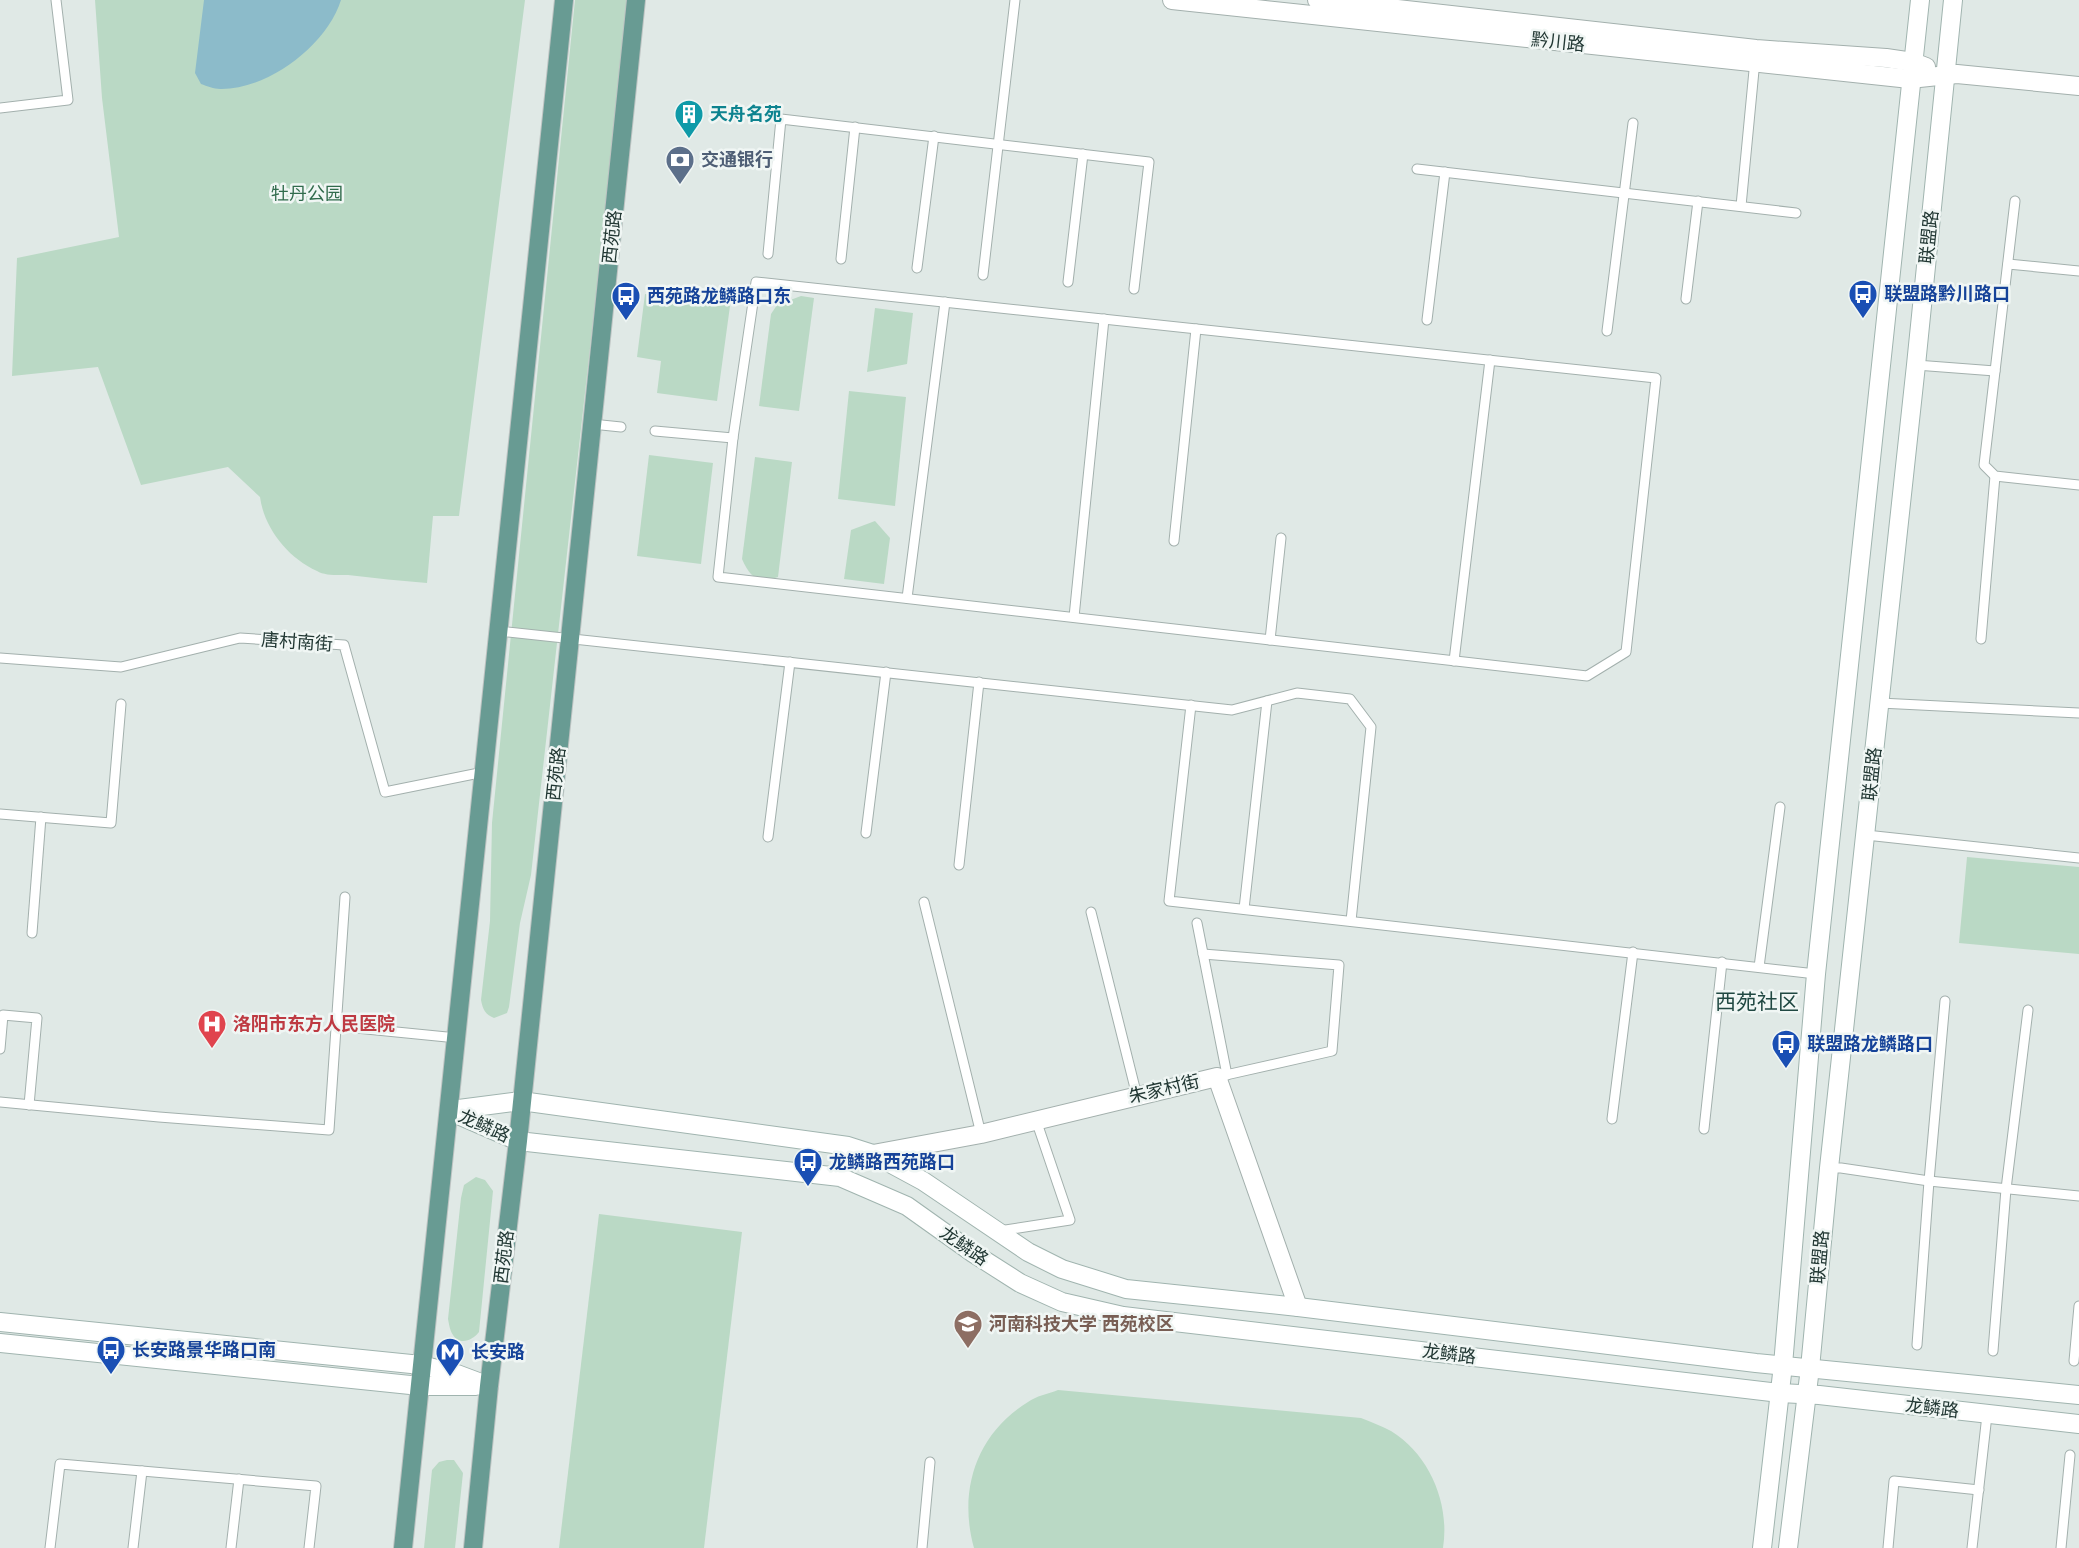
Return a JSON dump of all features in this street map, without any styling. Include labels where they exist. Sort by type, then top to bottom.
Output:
[{"type":"main road","points":[[403,1548],[564,0]]},
{"type":"main road","name":"西苑路","points":[[473,1548],[489,1386],[518,1142],[636,0]]},
{"type":"main road","name":"黔川路","points":[[1172,0],[2079,86]]},
{"type":"main road","name":"黔川路","points":[[1317,0],[1756,56]]},
{"type":"main road","name":"联盟路","points":[[1762,1548],[1783,1365],[1816,974],[1920,0]]},
{"type":"main road","name":"联盟路","points":[[1788,1548],[1810,1368],[1829,1168],[1953,0]]},
{"type":"main road","name":"朱家村街","points":[[873,1154],[981,1134],[1222,1076],[1298,1307]]},
{"type":"main road","name":"龙鳞路","points":[[449,1110],[521,1101],[848,1146],[873,1154],[923,1181],[1028,1252],[1062,1269],[1126,1289],[1298,1307],[1783,1365],[2079,1395]]},
{"type":"main road","name":"龙鳞路","points":[[449,1110],[518,1142],[840,1178],[907,1206],[1020,1283],[1062,1302],[1095,1311],[1780,1393],[2079,1424]]},
{"type":"main road","points":[[0,1322],[422,1365],[457,1374],[489,1386]]},
{"type":"main road","points":[[0,1343],[420,1386],[489,1386]]},
{"type":"lane","points":[[0,108],[68,100],[56,0]]},
{"type":"lane","points":[[983,275],[1015,0]]},
{"type":"lane","points":[[1741,206],[1756,56]]},
{"type":"lane","points":[[768,254],[781,119],[1149,162],[1134,288]]},
{"type":"lane","points":[[1607,331],[1633,123]]},
{"type":"lane","points":[[841,259],[855,127]]},
{"type":"lane","points":[[917,268],[934,136]]},
{"type":"lane","points":[[1068,282],[1083,154]]},
{"type":"lane","points":[[1417,169],[1796,213]]},
{"type":"lane","points":[[1427,320],[1445,172]]},
{"type":"lane","points":[[1686,299],[1698,201]]},
{"type":"lane","points":[[2015,201],[1984,465],[1995,476],[2079,484]]},
{"type":"lane","points":[[2008,264],[2079,271]]},
{"type":"lane","points":[[756,282],[1104,319],[1656,378],[1626,652],[1587,676],[718,577],[733,438],[756,282]]},
{"type":"lane","points":[[907,598],[945,302]]},
{"type":"lane","points":[[1074,618],[1104,319]]},
{"type":"lane","points":[[1174,541],[1196,329]]},
{"type":"lane","points":[[1454,661],[1490,360]]},
{"type":"lane","points":[[1916,365],[1995,370]]},
{"type":"lane","points":[[592,424],[621,427]]},
{"type":"lane","points":[[655,431],[733,438]]},
{"type":"lane","points":[[1981,639],[1995,476]]},
{"type":"lane","points":[[1270,640],[1281,538]]},
{"type":"lane","points":[[499,631],[1232,710],[1297,693],[1350,699],[1371,728],[1351,921]]},
{"type":"lane","name":"唐村南街","points":[[0,658],[121,667],[240,638],[344,645],[385,792],[484,772]]},
{"type":"lane","points":[[768,837],[790,662]]},
{"type":"lane","points":[[866,833],[886,672]]},
{"type":"lane","points":[[959,865],[979,682]]},
{"type":"lane","points":[[1244,909],[1267,701]]},
{"type":"lane","points":[[1880,703],[2079,713]]},
{"type":"lane","points":[[0,814],[111,823],[121,704]]},
{"type":"lane","points":[[1191,705],[1169,901],[1816,974]]},
{"type":"lane","points":[[1759,967],[1780,807]]},
{"type":"lane","points":[[32,933],[41,817]]},
{"type":"lane","points":[[1866,835],[2079,858]]},
{"type":"lane","points":[[0,1102],[329,1130],[345,897]]},
{"type":"lane","points":[[924,902],[981,1134]]},
{"type":"lane","points":[[1091,912],[1137,1096]]},
{"type":"lane","points":[[1197,923],[1222,1076],[1332,1051],[1339,965],[1203,954]]},
{"type":"lane","points":[[1612,1119],[1633,952]]},
{"type":"lane","points":[[1704,1129],[1722,962]]},
{"type":"lane","points":[[1917,1345],[1945,1001]]},
{"type":"lane","points":[[1993,1351],[2006,1189],[2028,1010]]},
{"type":"lane","points":[[0,1049],[3,1015],[37,1018],[29,1105]]},
{"type":"lane","points":[[336,1026],[457,1038]]},
{"type":"lane","points":[[996,1231],[1070,1220],[1036,1120]]},
{"type":"lane","points":[[1829,1168],[2079,1196]]},
{"type":"lane","points":[[2074,1361],[2079,1306]]},
{"type":"lane","points":[[1972,1548],[1987,1415]]},
{"type":"lane","points":[[2061,1548],[2070,1455]]},
{"type":"lane","points":[[922,1548],[930,1462]]},
{"type":"lane","points":[[50,1548],[60,1464],[316,1486],[309,1548]]},
{"type":"lane","points":[[133,1548],[142,1471]]},
{"type":"lane","points":[[231,1548],[239,1479]]},
{"type":"lane","points":[[1888,1548],[1894,1481],[1979,1490]]},
{"type":"green space","name":"牡丹公园","points":[[95,0],[525,0],[459,516],[433,516],[427,583],[320,573],[306,565],[287,550],[272,531],[262,509],[260,497],[228,467],[141,485],[98,367],[12,376],[17,258],[119,237],[102,98]]},
{"type":"green space","points":[[575,0],[629,0],[531,875],[520,923],[509,1007],[507,1013],[494,1018],[485,1011],[481,1000],[490,921],[492,823]]},
{"type":"green space","points":[[645,294],[730,306],[717,401],[657,393],[661,361],[637,357]]},
{"type":"green space","points":[[801,296],[814,298],[799,411],[759,406],[771,314],[777,305]]},
{"type":"green space","points":[[875,308],[913,313],[907,364],[867,372]]},
{"type":"green space","points":[[849,391],[906,397],[895,506],[838,499]]},
{"type":"green space","points":[[649,455],[713,463],[701,564],[637,556]]},
{"type":"green space","points":[[755,457],[792,462],[778,577],[765,580],[751,574],[742,559]]},
{"type":"green space","points":[[875,521],[890,538],[884,584],[844,579],[851,530]]},
{"type":"green space","points":[[1967,857],[2079,867],[2079,954],[1959,943]]},
{"type":"green space","points":[[476,1177],[485,1180],[493,1191],[479,1332],[463,1341],[453,1335],[448,1319],[461,1198],[464,1185]]},
{"type":"green space","points":[[599,1214],[742,1232],[704,1548],[559,1548]]},
{"type":"green space","points":[[1058,1390],[1361,1418],[1376,1424],[1405,1441],[1426,1467],[1440,1498],[1444,1531],[1443,1548],[974,1548],[968,1506],[970,1485],[984,1447],[995,1430],[1010,1415],[1031,1400]]},
{"type":"green space","points":[[454,1460],[463,1473],[455,1548],[424,1548],[432,1470],[439,1462]]},
{"type":"water","points":[[204,0],[341,0],[334,17],[323,33],[293,62],[257,82],[220,89],[201,84],[195,73]]},
{"type":"place","name":"天舟名苑","points":[[689,140]]},
{"type":"place","name":"交通银行","points":[[680,186]]},
{"type":"place","name":"联盟路黔川路口","points":[[1863,320]]},
{"type":"place","name":"西苑路龙鳞路口东","points":[[626,322]]},
{"type":"place","name":"洛阳市东方人民医院","points":[[212,1050]]},
{"type":"place","name":"联盟路龙鳞路口","points":[[1786,1070]]},
{"type":"place","name":"龙鳞路西苑路口","points":[[808,1188]]},
{"type":"place","name":"河南科技大学 西苑校区","points":[[968,1350]]},
{"type":"place","name":"长安路景华路口南","points":[[111,1376]]},
{"type":"place","name":"长安路","points":[[450,1378]]},
{"type":"district","name":"西苑社区","points":[[1757,1002]]}]
